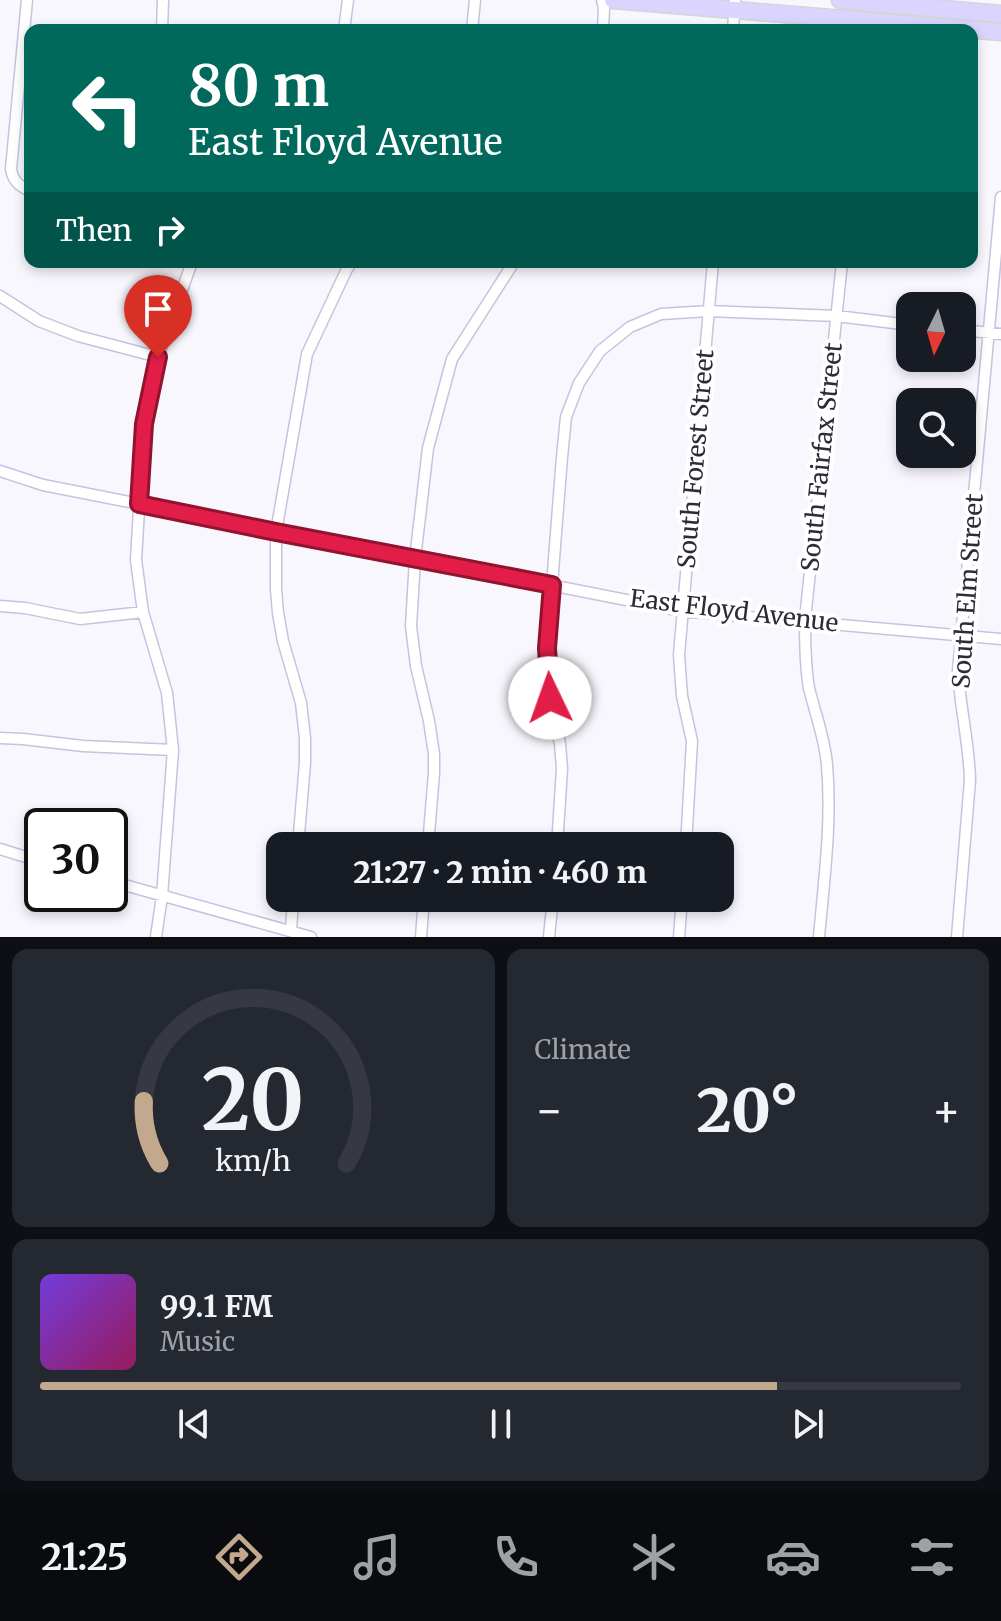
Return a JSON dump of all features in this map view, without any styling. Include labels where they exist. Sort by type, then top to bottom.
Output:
[{"type":"highway","points":[[613,0],[735,5],[858,24]]},
{"type":"highway","points":[[840,0],[907,3],[1001,14]]},
{"type":"highway","points":[[978,31],[1001,32]]},
{"type":"street","points":[[25,24],[27,0]]},
{"type":"street","points":[[162,24],[163,0]]},
{"type":"street","points":[[345,24],[348,0]]},
{"type":"street","points":[[473,24],[475,0]]},
{"type":"street","points":[[602,0],[603,24]]},
{"type":"street","points":[[864,24],[868,2]]},
{"type":"street","points":[[24,32],[11,169],[17,183],[24,187]]},
{"type":"street","name":"South Elm Street","points":[[957,937],[970,780],[958,671],[960,636],[995,334],[1001,197]]},
{"type":"street","points":[[156,937],[173,750],[167,693],[143,612],[136,560],[144,424],[158,357],[190,268]]},
{"type":"street","points":[[299,832],[305,738],[301,703],[278,613],[276,532],[307,354],[348,268]]},
{"type":"street","points":[[429,832],[434,754],[411,626],[428,448],[452,359],[510,268]]},
{"type":"street","name":"South Forest Street","points":[[687,832],[692,741],[682,696],[679,655],[713,268]]},
{"type":"street","name":"South Fairfax Street","points":[[819,937],[829,787],[809,684],[805,620],[841,268]]},
{"type":"street","points":[[0,296],[39,321],[78,336],[158,357]]},
{"type":"street","points":[[558,832],[562,769],[550,698],[547,648],[566,417],[579,383],[600,351],[630,327],[661,314],[709,311],[837,316],[896,323]]},
{"type":"street","name":"East Floyd Avenue","points":[[0,471],[43,485],[682,611],[1001,639]]},
{"type":"street","points":[[0,606],[80,619],[143,612]]},
{"type":"street","points":[[0,738],[173,750]]},
{"type":"street","points":[[0,849],[24,857]]},
{"type":"street","points":[[128,886],[311,937]]},
{"type":"street","points":[[291,931],[292,912]]},
{"type":"street","points":[[421,937],[423,912]]},
{"type":"street","points":[[549,937],[552,912]]},
{"type":"street","points":[[679,937],[681,912]]},
{"type":"route","points":[[158,357],[144,424],[139,504],[552,585],[547,648],[550,698]]}]
